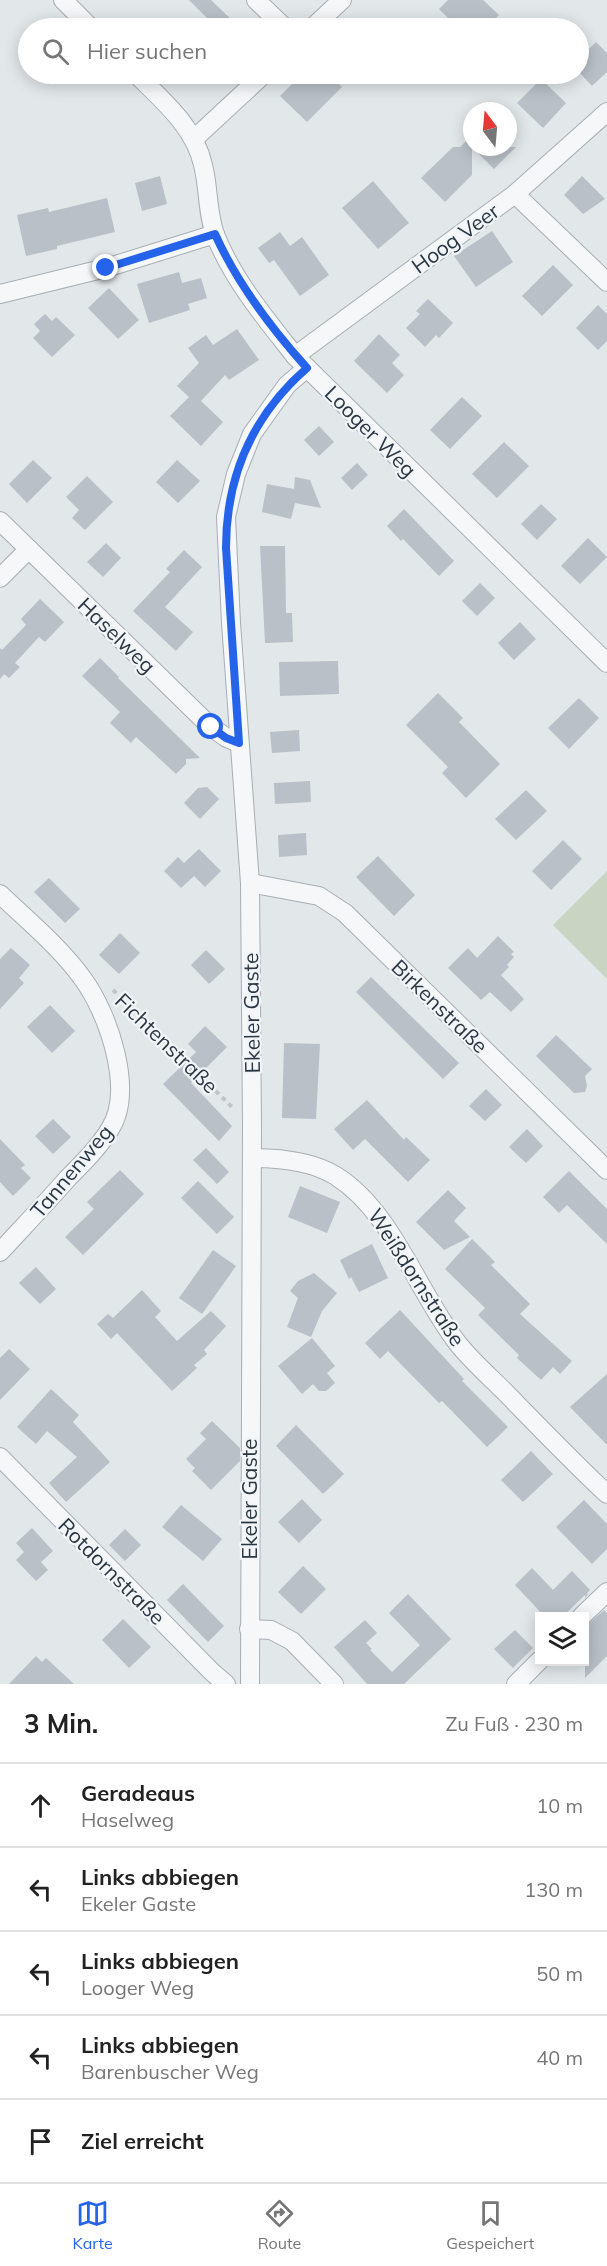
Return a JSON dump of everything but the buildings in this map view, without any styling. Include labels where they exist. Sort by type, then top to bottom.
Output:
[{"type":"street","points":[[63,0],[81,18]]},
{"type":"street","points":[[256,0],[275,18]]},
{"type":"street","points":[[323,18],[342,0]]},
{"type":"street","name":"Looger Weg","points":[[146,84],[169,107],[194,139],[203,164],[215,234],[226,260],[265,318],[301,362],[607,663]]},
{"type":"street","points":[[194,139],[253,84]]},
{"type":"street","name":"Hoog Veer","points":[[301,362],[514,194],[607,112]]},
{"type":"street","points":[[514,194],[607,282]]},
{"type":"street","points":[[0,294],[106,268],[215,234]]},
{"type":"street","name":"Ekeler Gaste","points":[[250,1684],[252,1126],[250,883],[239,743],[226,517],[236,474],[252,434],[287,386],[301,362]]},
{"type":"street","name":"Haselweg","points":[[0,521],[211,727],[226,738],[239,743]]},
{"type":"street","points":[[0,578],[28,549]]},
{"type":"street","name":"Birkenstraße","points":[[250,883],[319,896],[345,913],[607,1170]]},
{"type":"street","points":[[0,894],[70,962],[85,980]]},
{"type":"street","name":"Tannenweg","points":[[0,1252],[89,1156],[111,1128],[118,1108],[120,1090],[118,1064],[112,1039],[85,980]]},
{"type":"street","name":"Weißdornstraße","points":[[252,1158],[279,1158],[305,1164],[334,1175],[363,1197],[383,1223],[426,1296],[459,1345],[607,1494]]},
{"type":"street","name":"Rotdornstraße","points":[[0,1457],[226,1684]]},
{"type":"street","points":[[587,1612],[607,1592]]},
{"type":"street","points":[[249,1629],[271,1630],[292,1641],[334,1684]]},
{"type":"street","points":[[516,1684],[535,1665]]},
{"type":"path","name":"Fichtenstraße","points":[[85,980],[110,987],[252,1126]]},
{"type":"green space","points":[[607,871],[607,979],[553,925]]},
{"type":"route","points":[[106,268],[215,234],[226,260],[265,318],[307,368],[287,386],[252,434],[236,474],[226,517],[226,548],[239,743],[226,738],[211,727]]}]
